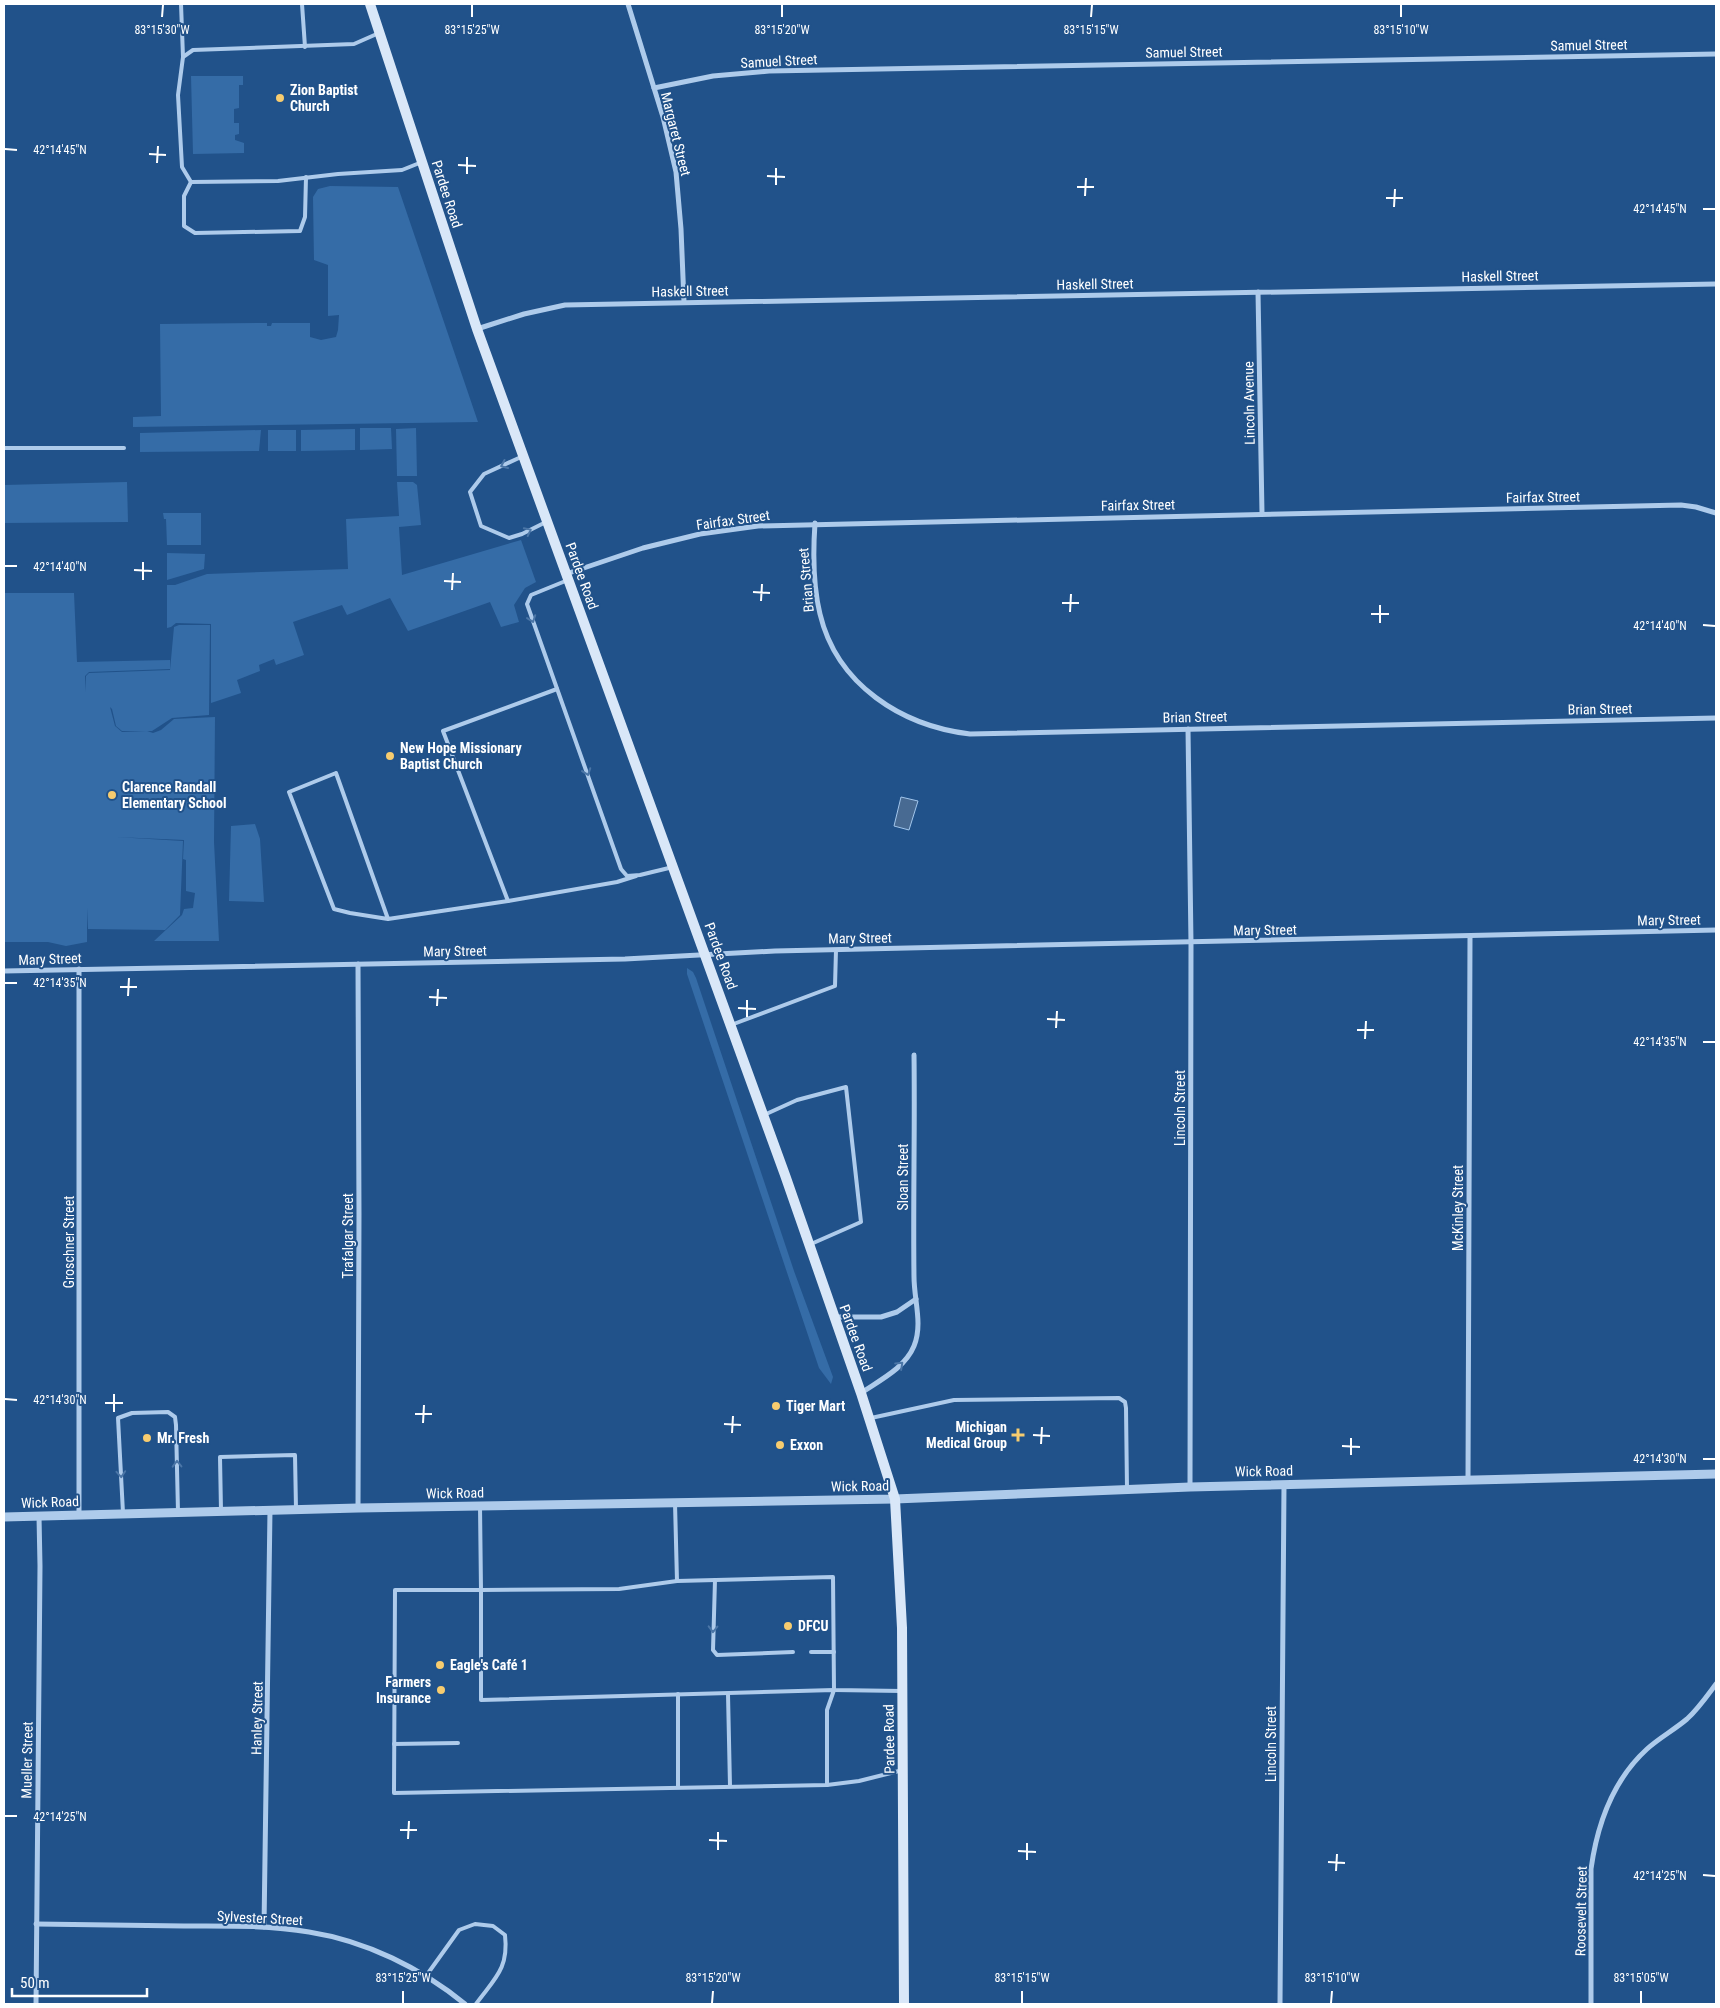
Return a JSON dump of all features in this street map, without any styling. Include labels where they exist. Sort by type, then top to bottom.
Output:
[{"type":"main road","name":"Pardee Road","points":[[370,4],[477,329],[809,1244],[861,1393],[895,1499],[902,1628],[904,2004]]},
{"type":"street","name":"Margaret Street","points":[[628,4],[663,117],[676,172],[684,302]]},
{"type":"street","name":"Samuel Street","points":[[654,88],[714,76],[769,70],[1716,54]]},
{"type":"street","name":"Haskell Street","points":[[477,329],[524,314],[565,304],[1716,284]]},
{"type":"street","name":"Lincoln Avenue","points":[[1258,292],[1262,513]]},
{"type":"street","name":"Fairfax Street","points":[[567,577],[643,548],[700,534],[758,526],[815,523],[1681,505],[1716,513]]},
{"type":"street","name":"Brian Street","points":[[815,523],[816,585],[820,614],[826,634],[840,659],[858,682],[879,701],[899,713],[931,727],[970,734],[1716,718]]},
{"type":"street","name":"Lincoln Street","points":[[1188,729],[1191,943],[1190,1487]]},
{"type":"street","name":"Mary Street","points":[[4,971],[616,959],[836,950],[1716,930]]},
{"type":"street","name":"McKinley Street","points":[[1468,1480],[1470,937]]},
{"type":"street","name":"Trafalgar Street","points":[[358,964],[360,1214],[358,1508]]},
{"type":"street","name":"Groschner Street","points":[[79,969],[79,1515]]},
{"type":"street","name":"Sloan Street","points":[[861,1393],[898,1368],[907,1358],[914,1347],[918,1325],[914,1280],[914,1055]]},
{"type":"street","points":[[834,1317],[881,1317],[897,1312],[916,1299]]},
{"type":"street","name":"Wick Road","points":[[4,1517],[358,1508],[895,1499],[1190,1487],[1716,1474]]},
{"type":"street","name":"Lincoln Street","points":[[1280,2004],[1284,1485]]},
{"type":"street","name":"Hanley Street","points":[[264,1927],[270,1510]]},
{"type":"street","name":"Mueller Street","points":[[36,2004],[39,1516]]},
{"type":"street","name":"Roosevelt Street","points":[[1591,2004],[1591,1869],[1597,1836],[1606,1810],[1618,1786],[1636,1760],[1647,1748],[1686,1719],[1702,1703],[1716,1684]]},
{"type":"street","name":"Sylvester Street","points":[[36,1924],[264,1927],[309,1932],[352,1942],[392,1958],[426,1976],[466,2004]]},
{"type":"lane","points":[[181,4],[182,57],[178,96],[182,167],[191,182]]},
{"type":"lane","points":[[302,4],[305,47]]},
{"type":"lane","points":[[182,57],[193,50],[354,44],[379,33]]},
{"type":"lane","points":[[191,182],[278,181],[338,174],[402,170],[422,162]]},
{"type":"lane","points":[[191,182],[184,196],[184,226],[195,233],[300,231],[305,217],[306,177]]},
{"type":"lane","points":[[4,448],[124,448]]},
{"type":"lane","points":[[524,456],[484,474],[470,492],[481,526],[509,538],[547,522]]},
{"type":"lane","points":[[567,577],[531,595],[527,604],[621,869],[627,876],[636,876]]},
{"type":"lane","points":[[508,901],[443,731],[557,688]]},
{"type":"lane","points":[[388,919],[336,773],[289,792],[334,909],[350,913],[388,919],[617,882],[673,866]]},
{"type":"lane","points":[[730,1025],[835,986],[836,950]]},
{"type":"lane","points":[[763,1116],[797,1100],[846,1087],[861,1222],[809,1244]]},
{"type":"lane","points":[[869,1418],[954,1400],[1119,1398],[1124,1402],[1126,1408],[1127,1490]]},
{"type":"lane","points":[[123,1514],[118,1418],[132,1413],[168,1412],[175,1417],[178,1512]]},
{"type":"lane","points":[[221,1511],[220,1457],[295,1455],[296,1510]]},
{"type":"lane","points":[[676,1503],[677,1581]]},
{"type":"lane","points":[[480,1506],[481,1700],[834,1690],[902,1690]]},
{"type":"lane","points":[[827,1785],[826,1710],[834,1690],[833,1578],[677,1581],[619,1589],[395,1590],[394,1792],[827,1785],[859,1781],[903,1770]]},
{"type":"lane","points":[[715,1580],[713,1650],[716,1655],[793,1652]]},
{"type":"lane","points":[[811,1652],[834,1652]]},
{"type":"lane","points":[[678,1694],[678,1787]]},
{"type":"lane","points":[[728,1694],[730,1786]]},
{"type":"lane","points":[[394,1744],[458,1743]]},
{"type":"lane","points":[[426,1976],[459,1930],[475,1924],[493,1926],[505,1935],[507,1950],[504,1965],[476,2004]]},
{"type":"shaded area","points":[[191,76],[243,76],[243,85],[239,85],[239,108],[234,109],[234,123],[239,123],[239,134],[235,135],[235,140],[244,143],[244,153],[193,154]]},
{"type":"shaded area","points":[[330,186],[398,187],[478,422],[133,427],[133,417],[161,416],[160,324],[267,323],[267,326],[271,326],[272,323],[310,323],[310,337],[321,340],[336,337],[339,315],[328,316],[328,265],[314,260],[313,197],[318,189]]},
{"type":"shaded area","points":[[360,428],[391,428],[392,449],[360,450]]},
{"type":"shaded area","points":[[416,428],[417,476],[397,476],[396,429]]},
{"type":"shaded area","points":[[355,429],[355,450],[301,451],[301,430]]},
{"type":"shaded area","points":[[261,430],[259,451],[140,452],[140,433]]},
{"type":"shaded area","points":[[268,430],[296,430],[296,451],[268,451]]},
{"type":"shaded area","points":[[127,482],[128,522],[4,523],[4,485]]},
{"type":"shaded area","points":[[397,482],[413,482],[417,485],[421,525],[399,527],[402,575],[521,540],[536,582],[525,588],[514,605],[519,622],[501,627],[490,602],[408,631],[390,598],[347,615],[342,605],[293,622],[304,655],[276,665],[274,659],[259,665],[260,671],[237,680],[241,693],[211,703],[211,624],[176,623],[167,628],[167,585],[175,585],[207,574],[348,569],[346,519],[399,516]]},
{"type":"shaded area","points":[[163,513],[201,513],[201,545],[167,545],[166,519],[164,519]]},
{"type":"shaded area","points":[[167,553],[205,554],[204,569],[167,580]]},
{"type":"shaded area","points":[[4,593],[74,593],[77,662],[170,660],[170,669],[89,672],[85,676],[86,692],[86,676],[89,673],[170,670],[174,627],[179,625],[210,625],[209,715],[172,718],[152,731],[147,731],[153,733],[161,730],[174,719],[215,717],[214,842],[219,941],[154,941],[182,915],[184,909],[193,908],[195,893],[186,891],[186,860],[183,859],[184,840],[116,837],[183,841],[180,915],[165,930],[88,929],[87,908],[87,942],[66,946],[48,942],[4,942]],"holes":[[[110,707],[116,726],[122,731],[147,731],[122,732],[115,726]]]},
{"type":"shaded area","points":[[901,797],[918,801],[909,830],[894,826]]},
{"type":"shaded area","points":[[255,824],[260,839],[264,902],[229,901],[231,826]]},
{"type":"shaded area","points":[[687,968],[693,972],[696,978],[794,1271],[833,1377],[831,1384],[819,1368],[687,974]]},
{"type":"place","name":"Zion Baptist Church","points":[[280,98]]},
{"type":"place","name":"New Hope Missionary Baptist Church","points":[[390,756]]},
{"type":"place","name":"Clarence Randall Elementary School","points":[[112,795]]},
{"type":"place","name":"Tiger Mart","points":[[776,1406]]},
{"type":"place","name":"Michigan Medical Group","points":[[1018,1435]]},
{"type":"place","name":"Mr. Fresh","points":[[147,1438]]},
{"type":"place","name":"Exxon","points":[[780,1445]]},
{"type":"place","name":"DFCU","points":[[788,1626]]},
{"type":"place","name":"Eagle's Café 1","points":[[440,1665]]},
{"type":"place","name":"Farmers Insurance","points":[[441,1690]]}]
